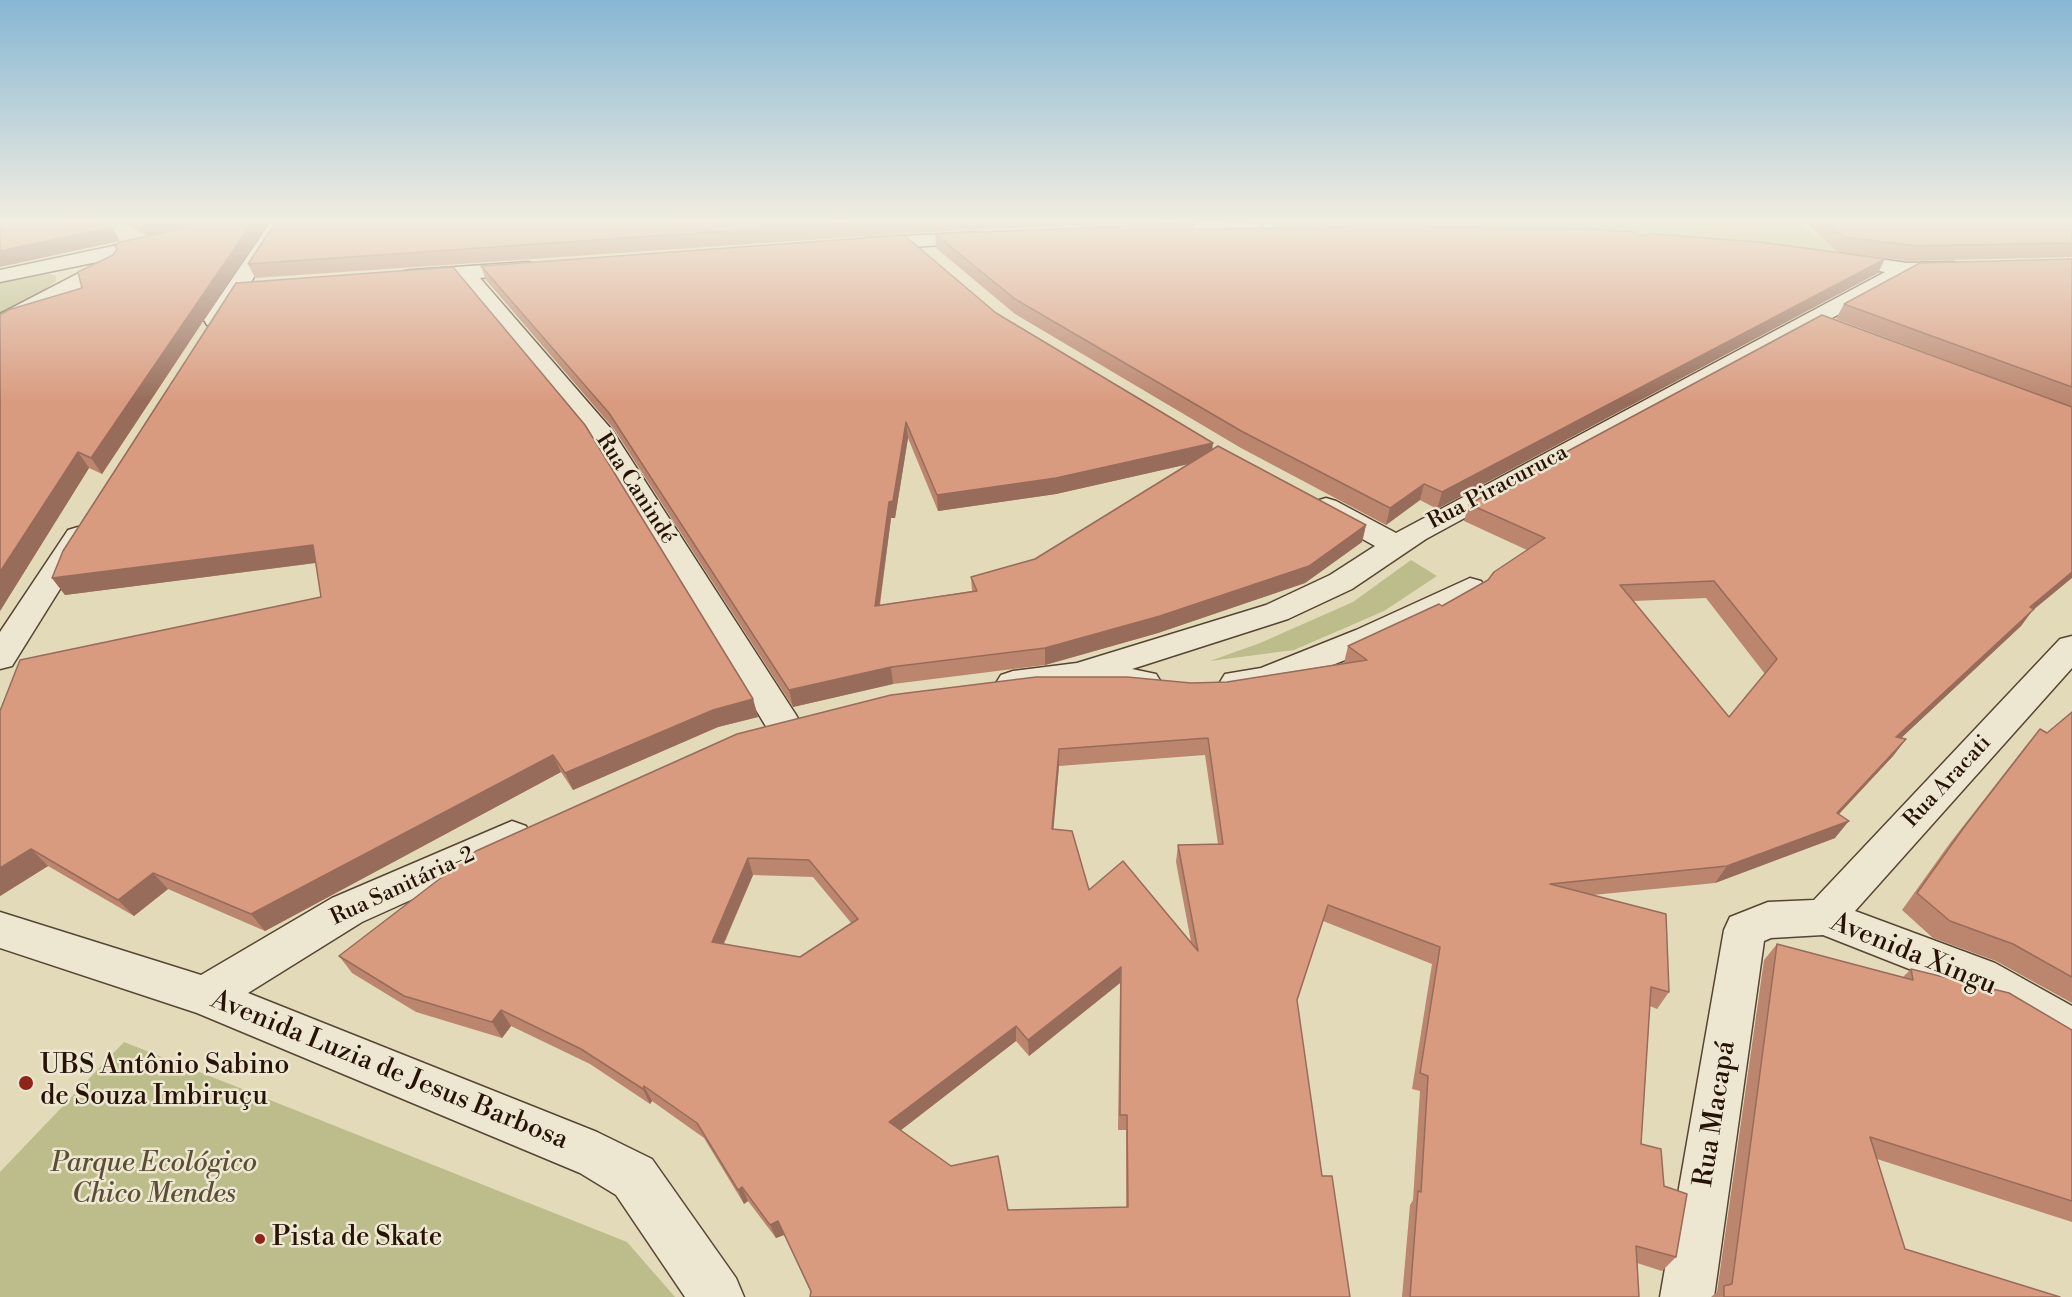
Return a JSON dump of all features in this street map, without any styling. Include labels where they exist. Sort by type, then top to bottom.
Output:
[{"type":"street","points":[[0,324],[80,281]]},
{"type":"street","points":[[203,339],[250,281]]},
{"type":"street","name":"Rua Canindé","points":[[471,281],[603,436],[767,728],[817,716]]},
{"type":"street","name":"Rua Piracuruca","points":[[1077,675],[1276,612],[1341,582],[1396,545],[1886,281]]},
{"type":"street","points":[[1812,320],[1844,332]]},
{"type":"street","points":[[1305,495],[1396,545]]},
{"type":"street","points":[[0,658],[89,518]]},
{"type":"street","points":[[985,686],[1077,675],[1189,685],[1265,680],[1368,638],[1470,588]]},
{"type":"street","name":"Rua Aracati","points":[[1824,917],[2072,646]]},
{"type":"street","name":"Rua Sanitária-2","points":[[205,996],[347,910],[540,824]]},
{"type":"street","name":"Avenida Xingu","points":[[1745,930],[1768,920],[1824,917],[1980,977],[2072,1030]]},
{"type":"street","name":"Avenida Luzia de Jesus Barbosa","points":[[0,930],[205,996],[597,1156],[634,1177],[717,1297]]},
{"type":"street","name":"Rua Macapá","points":[[1687,1297],[1745,930]]},
{"type":"green space","points":[[0,281],[56,281],[26,303],[0,314]]},
{"type":"green space","points":[[1411,560],[1437,576],[1384,611],[1294,650],[1210,661],[1260,643],[1353,602]]},
{"type":"green space","name":"Parque Ecológico Chico Mendes","points":[[124,1042],[627,1242],[675,1297],[0,1297],[0,1172]]},
{"type":"building","points":[[80,281],[213,281],[91,458],[78,452],[0,572],[0,315],[8,310],[82,288]]},
{"type":"building","points":[[270,281],[464,281],[585,425],[753,699],[713,710],[565,773],[553,755],[251,914],[153,873],[118,900],[31,849],[0,868],[0,711],[20,660],[321,597],[313,545],[52,578],[63,551],[236,283]]},
{"type":"building","points":[[494,281],[958,281],[996,313],[1213,443],[1056,478],[937,495],[906,422],[893,501],[889,502],[875,606],[977,591],[971,577],[1035,559],[1218,446],[1366,525],[1309,566],[1160,616],[1045,648],[891,667],[789,690],[609,413]]},
{"type":"building","points":[[992,281],[1844,281],[1442,492],[1424,484],[1390,508],[1243,432],[1015,299]]},
{"type":"building","points":[[1888,281],[2072,281],[2072,387],[1844,304]]},
{"type":"building","points":[[1822,315],[2072,407],[2072,572],[2030,607],[2034,609],[1896,737],[1906,739],[1837,813],[1849,821],[1727,866],[1550,884],[1666,914],[1669,992],[1651,987],[1641,1144],[1661,1149],[1664,1186],[1687,1194],[1676,1257],[1636,1246],[1639,1297],[1410,1297],[1418,1191],[1421,1192],[1428,1076],[1420,1073],[1440,947],[1328,905],[1297,1000],[1322,1176],[1332,1176],[1350,1297],[810,1297],[811,1291],[778,1221],[770,1225],[742,1187],[738,1190],[697,1123],[644,1086],[643,1089],[581,1049],[501,1010],[492,1022],[404,996],[339,956],[476,851],[737,734],[891,695],[1036,677],[1127,677],[1191,683],[1227,682],[1367,660],[1348,646],[1439,604],[1442,606],[1488,580],[1494,572],[1545,538],[1469,504]],"holes":[[[1714,581],[1777,659],[1729,717],[1620,585]],[[1208,738],[1223,844],[1178,845],[1198,951],[1123,861],[1089,890],[1072,831],[1052,829],[1059,749]],[[748,858],[809,860],[858,919],[800,957],[712,942]],[[1121,967],[1120,1115],[1127,1115],[1128,1207],[1008,1210],[998,1156],[951,1166],[889,1122],[1016,1026],[1028,1040]]]},
{"type":"building","points":[[2072,712],[2072,977],[2013,944],[1950,921],[1917,893],[1965,826],[2040,729],[2047,733]]},
{"type":"building","points":[[1777,944],[1913,980],[1911,969],[2009,993],[2072,1030],[2072,1201],[1870,1137],[1905,1249],[2060,1297],[1724,1297],[1724,1286],[1732,1284]]},
{"type":"place","name":"UBS Antônio Sabino de Souza Imbiruçu","points":[[26,1083]]},
{"type":"place","name":"Pista de Skate","points":[[260,1239]]}]
